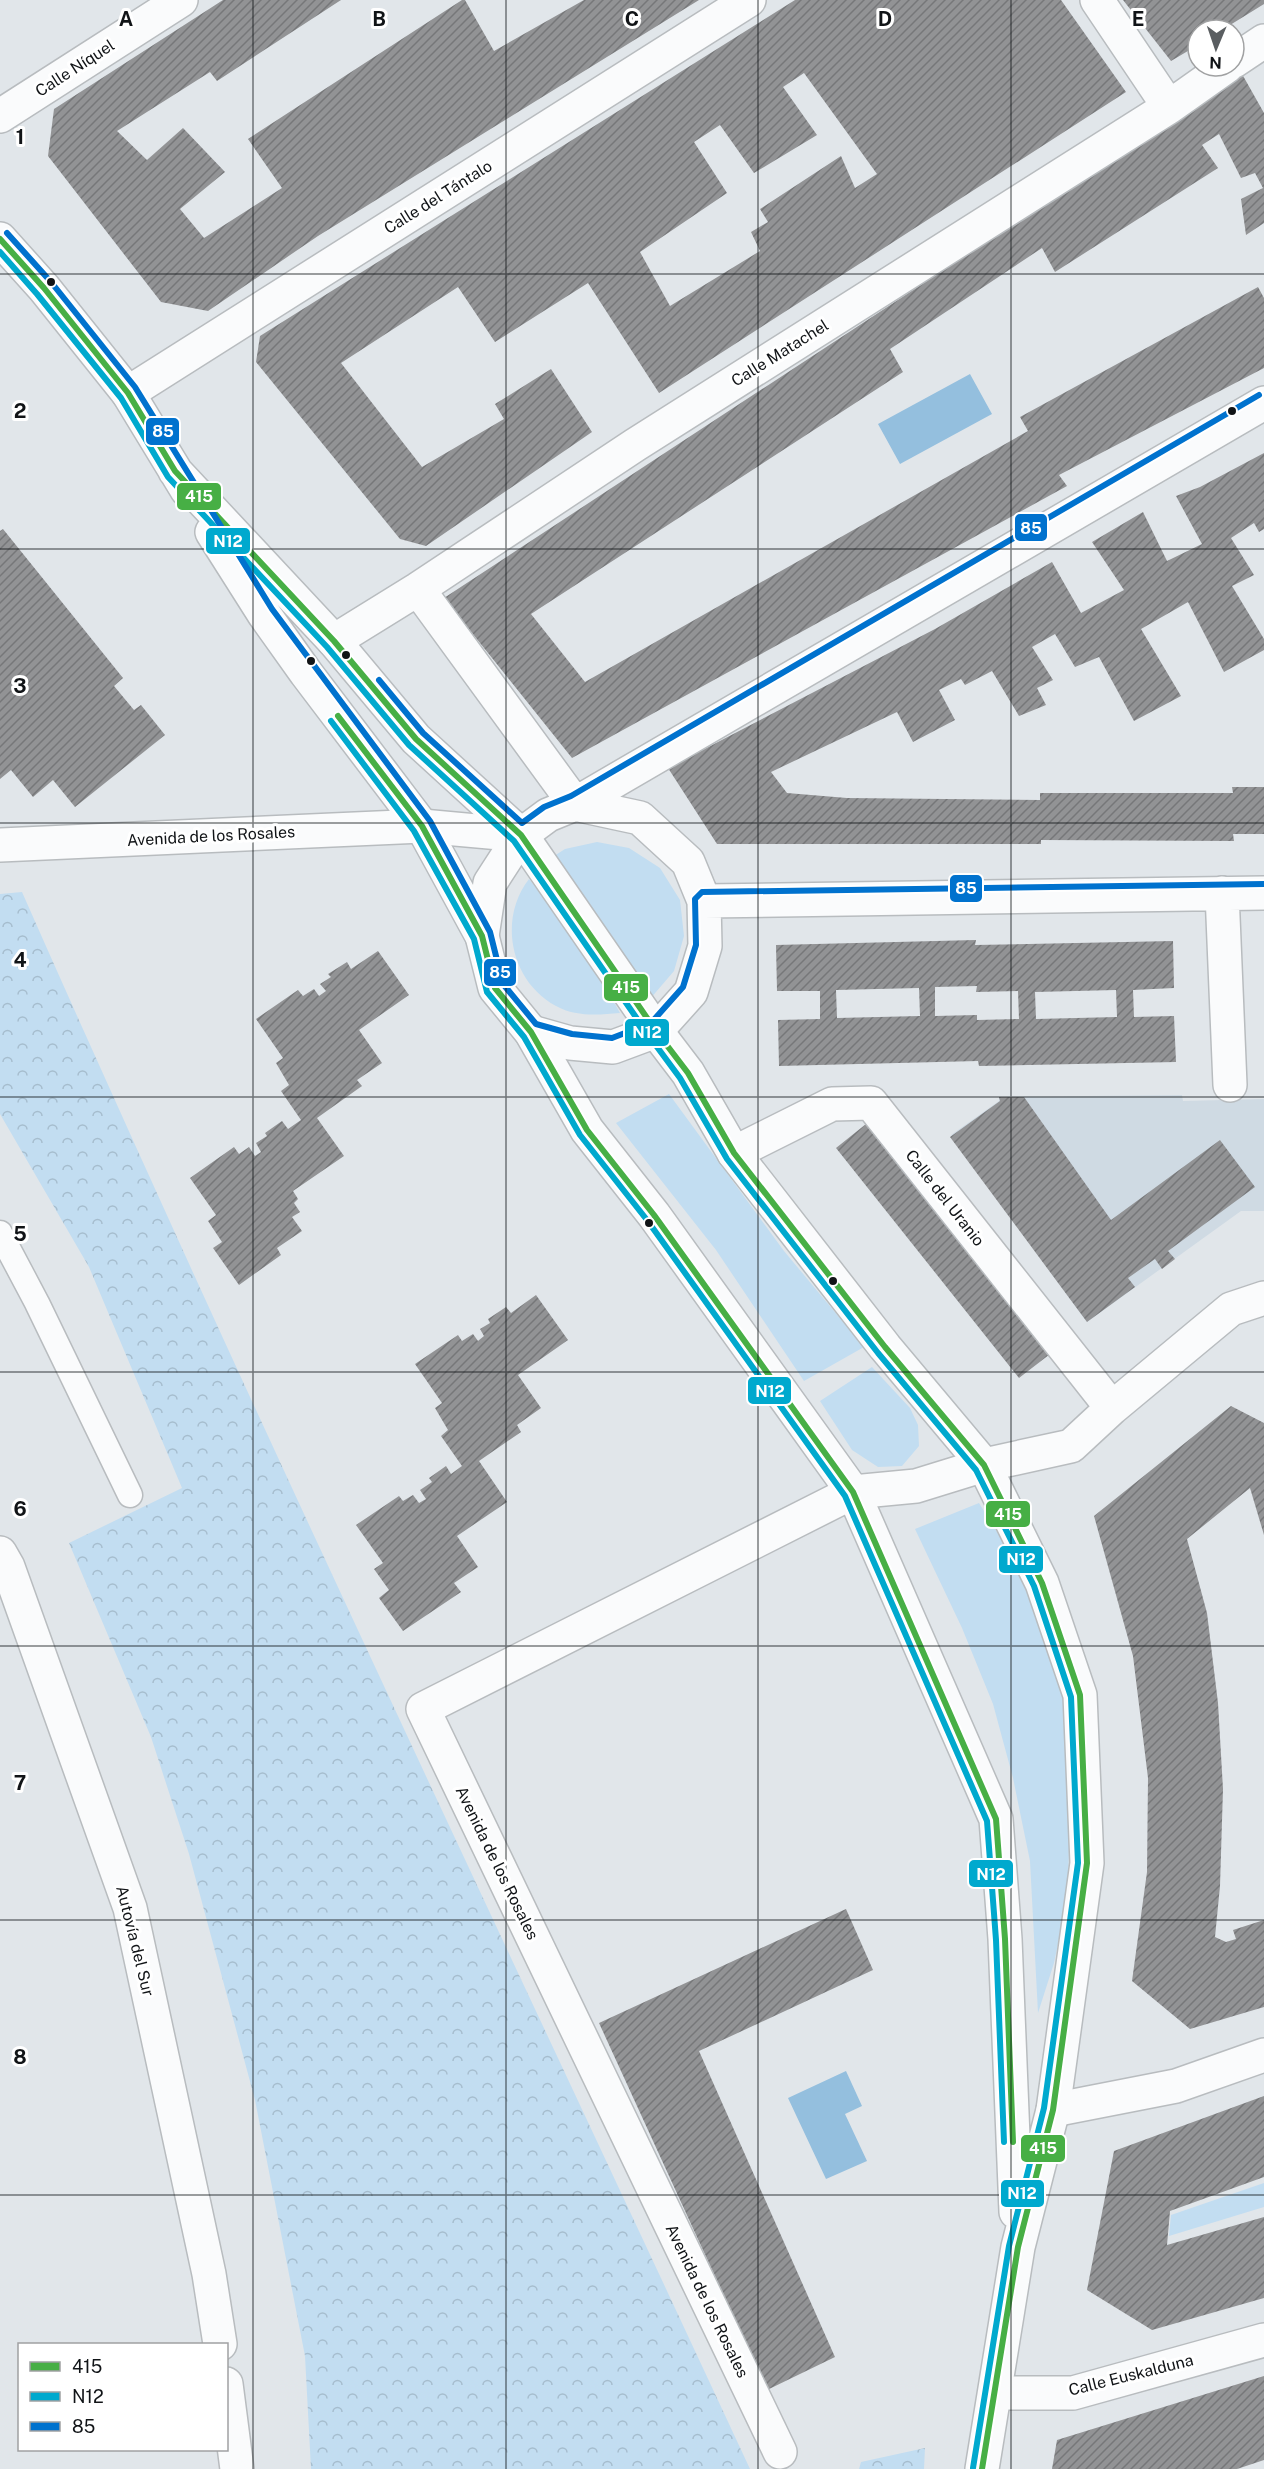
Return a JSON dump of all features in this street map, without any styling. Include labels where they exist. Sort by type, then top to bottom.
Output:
[{"type":"main road","name":"Calle Níquel","points":[[0,116],[142,10],[181,0]]},
{"type":"main road","name":"Calle del Tántalo","points":[[128,393],[748,0]]},
{"type":"main road","points":[[1097,0],[1169,107]]},
{"type":"main road","name":"Calle Matachel","points":[[334,640],[418,589],[635,445],[1248,57]]},
{"type":"main road","points":[[0,239],[44,288],[128,393],[264,614],[422,826],[482,936],[495,988],[531,1032],[587,1130],[654,1215],[853,1492],[996,1819],[1005,1939],[1018,2247]]},
{"type":"main road","points":[[482,936],[490,883],[521,835],[548,815],[574,804],[1264,403]]},
{"type":"main road","points":[[175,471],[334,640],[416,739],[521,835],[656,1031],[688,1073],[734,1153],[885,1347],[984,1465],[1042,1583],[1080,1695],[1087,1863],[1053,2110],[1018,2247],[982,2469]]},
{"type":"main road","points":[[418,589],[574,804],[640,818],[688,862],[704,902],[705,946],[691,992],[656,1031],[613,1047],[570,1043],[531,1032]]},
{"type":"main road","name":"Avenida de los Rosales","points":[[0,845],[422,826],[521,835]]},
{"type":"main road","points":[[1222,893],[1230,1085]]},
{"type":"main road","points":[[704,902],[1264,893]]},
{"type":"main road","name":"Calle del Uranio","points":[[734,1153],[832,1104],[871,1103],[1112,1407]]},
{"type":"main road","points":[[853,1492],[916,1486],[984,1465],[1071,1446],[1112,1407],[1231,1309],[1264,1298]]},
{"type":"main road","name":"Avenida de los Rosales","points":[[780,2452],[423,1709],[853,1492]]},
{"type":"main road","name":"Autovía del Sur","points":[[0,1553],[8,1567],[130,1908],[209,2274],[220,2343]]},
{"type":"main road","points":[[1053,2110],[1176,2086],[1264,2055]]},
{"type":"main road","name":"Calle Euskalduna","points":[[996,2393],[1073,2393],[1264,2340]]},
{"type":"main road","points":[[228,2399],[237,2469]]},
{"type":"lane","points":[[0,1233],[37,1303],[130,1496]]},
{"type":"shaded area","points":[[970,374],[992,414],[900,464],[878,424]]},
{"type":"shaded area","points":[[1182,1095],[1183,1101],[1264,1099],[1264,1211],[1241,1211],[1087,1322],[951,1135],[999,1101],[999,1097]]},
{"type":"shaded area","points":[[846,2071],[862,2106],[845,2114],[867,2161],[826,2179],[788,2098]]},
{"type":"green space","points":[[597,842],[629,848],[660,868],[680,900],[684,936],[674,971],[650,999],[604,925],[551,858],[565,849]]},
{"type":"green space","points":[[529,879],[583,947],[620,1013],[587,1014],[564,1010],[540,995],[528,981],[519,965],[512,930],[519,895]]},
{"type":"green space","points":[[22,892],[200,1288],[750,2469],[311,2469],[305,2356],[255,2100],[189,1854],[151,1737],[69,1543],[182,1488],[89,1267],[0,1114],[0,894]]},
{"type":"green space","points":[[669,1094],[784,1251],[864,1347],[804,1381],[716,1250],[616,1123]]},
{"type":"green space","points":[[872,1367],[910,1408],[918,1425],[919,1446],[902,1466],[878,1467],[852,1450],[820,1401]]},
{"type":"green space","points":[[979,1503],[1012,1556],[1040,1623],[1062,1692],[1071,1748],[1068,1895],[1054,1963],[1038,2013],[1030,1861],[1013,1778],[993,1704],[962,1628],[915,1529]]},
{"type":"green space","points":[[1264,2183],[1264,2207],[1169,2236],[1171,2215]]},
{"type":"green space","points":[[925,2448],[924,2469],[859,2469],[861,2462]]},
{"type":"building","points":[[223,0],[341,0],[217,81],[210,72],[117,131],[147,160],[183,128],[225,172],[180,209],[204,238],[282,188],[248,139],[462,0],[465,0],[494,51],[584,0],[699,0],[318,236],[208,311],[161,302],[48,156],[54,109]]},
{"type":"building","points":[[795,0],[1061,0],[1126,92],[659,393],[588,283],[495,342],[458,287],[341,363],[422,467],[504,419],[495,404],[551,369],[592,432],[426,546],[400,539],[256,362],[260,336]],"holes":[[[804,73],[877,174],[855,188],[841,156],[760,209],[768,222],[751,232],[760,251],[670,306],[640,252],[727,193],[694,142],[720,125],[754,173],[817,135],[783,87]]]},
{"type":"building","points":[[1123,0],[1264,0],[1264,4],[1241,18],[1186,18],[1186,52],[1171,61]]},
{"type":"building","points":[[1236,78],[1244,78],[1264,113],[1264,223],[1246,235],[1241,199],[1263,188],[1255,173],[1241,178],[1219,134],[1202,145],[1218,168],[1055,272],[1042,248],[890,349],[903,372],[531,614],[585,682],[1028,431],[1020,417],[1258,287],[1264,298],[1264,368],[1059,475],[1067,486],[572,758],[444,598]]},
{"type":"building","points":[[1264,453],[1264,529],[1259,532],[1254,523],[1231,538],[1254,575],[1232,586],[1264,639],[1264,650],[1224,672],[1188,602],[1141,629],[1181,696],[1134,721],[1099,657],[1075,667],[1055,634],[1032,647],[1053,680],[1037,688],[1046,705],[1019,716],[992,671],[965,685],[961,679],[939,690],[955,720],[913,742],[897,712],[771,772],[787,793],[847,798],[1040,800],[1040,793],[1233,793],[1232,787],[1264,787],[1264,834],[1233,834],[1234,841],[1041,840],[1041,844],[717,844],[668,768],[935,629],[1052,562],[1081,613],[1124,590],[1092,542],[1143,512],[1167,561],[1202,544],[1176,496],[1200,487]]},
{"type":"building","points":[[3,529],[123,678],[114,686],[134,710],[141,705],[165,735],[75,807],[53,780],[33,797],[11,770],[0,779],[0,531]]},
{"type":"building","points":[[976,940],[975,945],[1173,941],[1174,988],[1133,990],[1134,1017],[1174,1016],[1176,1062],[979,1066],[978,1061],[779,1066],[778,1020],[820,1019],[820,991],[777,991],[776,945]],"holes":[[[977,986],[976,992],[1018,991],[1019,1019],[977,1020],[977,1015],[935,1016],[935,987]],[[919,988],[920,1016],[837,1018],[836,990]],[[1116,990],[1117,1017],[1036,1019],[1035,992]]]},
{"type":"building","points":[[378,951],[409,995],[359,1030],[382,1063],[357,1080],[362,1086],[317,1118],[344,1156],[293,1191],[298,1199],[294,1203],[300,1212],[292,1217],[302,1231],[277,1248],[281,1255],[239,1285],[213,1248],[222,1242],[208,1221],[216,1215],[190,1178],[234,1147],[239,1154],[249,1147],[255,1156],[261,1152],[256,1143],[267,1136],[265,1133],[282,1121],[288,1129],[301,1120],[281,1091],[289,1085],[276,1063],[283,1058],[256,1019],[298,990],[303,996],[314,989],[319,996],[326,991],[320,984],[331,977],[328,974],[347,962],[351,969]]},
{"type":"building","points":[[999,1097],[1024,1097],[1111,1220],[1220,1140],[1255,1187],[1168,1251],[1175,1259],[1162,1269],[1155,1259],[1128,1278],[1135,1287],[1087,1322],[950,1137],[1000,1101]]},
{"type":"building","points":[[871,1120],[1054,1351],[1019,1378],[836,1148]]},
{"type":"building","points":[[536,1295],[568,1340],[518,1375],[541,1408],[517,1425],[521,1432],[479,1461],[507,1502],[457,1536],[478,1567],[454,1583],[461,1592],[403,1631],[379,1598],[389,1590],[374,1569],[383,1563],[356,1525],[399,1496],[403,1501],[413,1495],[419,1503],[426,1499],[420,1490],[432,1482],[429,1478],[446,1466],[451,1474],[462,1466],[441,1436],[448,1430],[435,1408],[442,1403],[415,1364],[458,1335],[462,1341],[473,1334],[478,1341],[484,1336],[480,1329],[490,1323],[488,1319],[506,1307],[511,1313]]},
{"type":"building","points":[[1231,1406],[1264,1423],[1264,1535],[1250,1488],[1187,1539],[1207,1613],[1218,1703],[1223,1789],[1220,1886],[1215,1937],[1226,1942],[1236,1939],[1233,1930],[1264,1920],[1264,2007],[1190,2029],[1132,1981],[1147,1872],[1148,1778],[1133,1656],[1094,1516]]},
{"type":"building","points":[[846,1909],[873,1970],[699,2051],[835,2357],[767,2390],[599,2023]]},
{"type":"building","points":[[1264,2096],[1264,2177],[1170,2211],[1167,2245],[1264,2217],[1264,2298],[1152,2330],[1087,2290],[1114,2151]]},
{"type":"building","points":[[1264,2376],[1264,2460],[1237,2469],[1052,2469],[1057,2440]]},
{"type":"transit line","name":"85","points":[[7,233],[51,282],[135,387],[272,609],[430,821],[490,932],[503,984],[536,1024],[572,1034],[612,1038],[651,1023],[683,987],[696,945],[695,899],[702,892],[1264,884]]},
{"type":"transit line","name":"415","points":[[0,239],[44,288],[128,393],[175,471],[334,641],[416,739],[521,835],[656,1031],[688,1073],[734,1153],[885,1347],[984,1465],[1042,1583],[1080,1695],[1087,1863],[1053,2110],[1018,2247],[982,2469]]},
{"type":"transit line","name":"N12","points":[[0,252],[121,398],[168,477],[327,647],[409,745],[514,841],[680,1078],[727,1159],[878,1353],[976,1470],[1034,1586],[1071,1697],[1078,1863],[1044,2108],[1009,2246],[973,2468]]},
{"type":"transit line","name":"85","points":[[379,680],[423,733],[522,823],[544,807],[571,796],[1259,395]]},
{"type":"transit line","name":"415","points":[[338,716],[422,826],[482,936],[495,988],[531,1032],[587,1130],[654,1215],[853,1492],[996,1819],[1005,1939],[1013,2142]]},
{"type":"transit line","name":"N12","points":[[331,721],[414,831],[474,939],[487,992],[524,1037],[580,1135],[647,1220],[845,1496],[987,1821],[996,1940],[1004,2142]]}]
